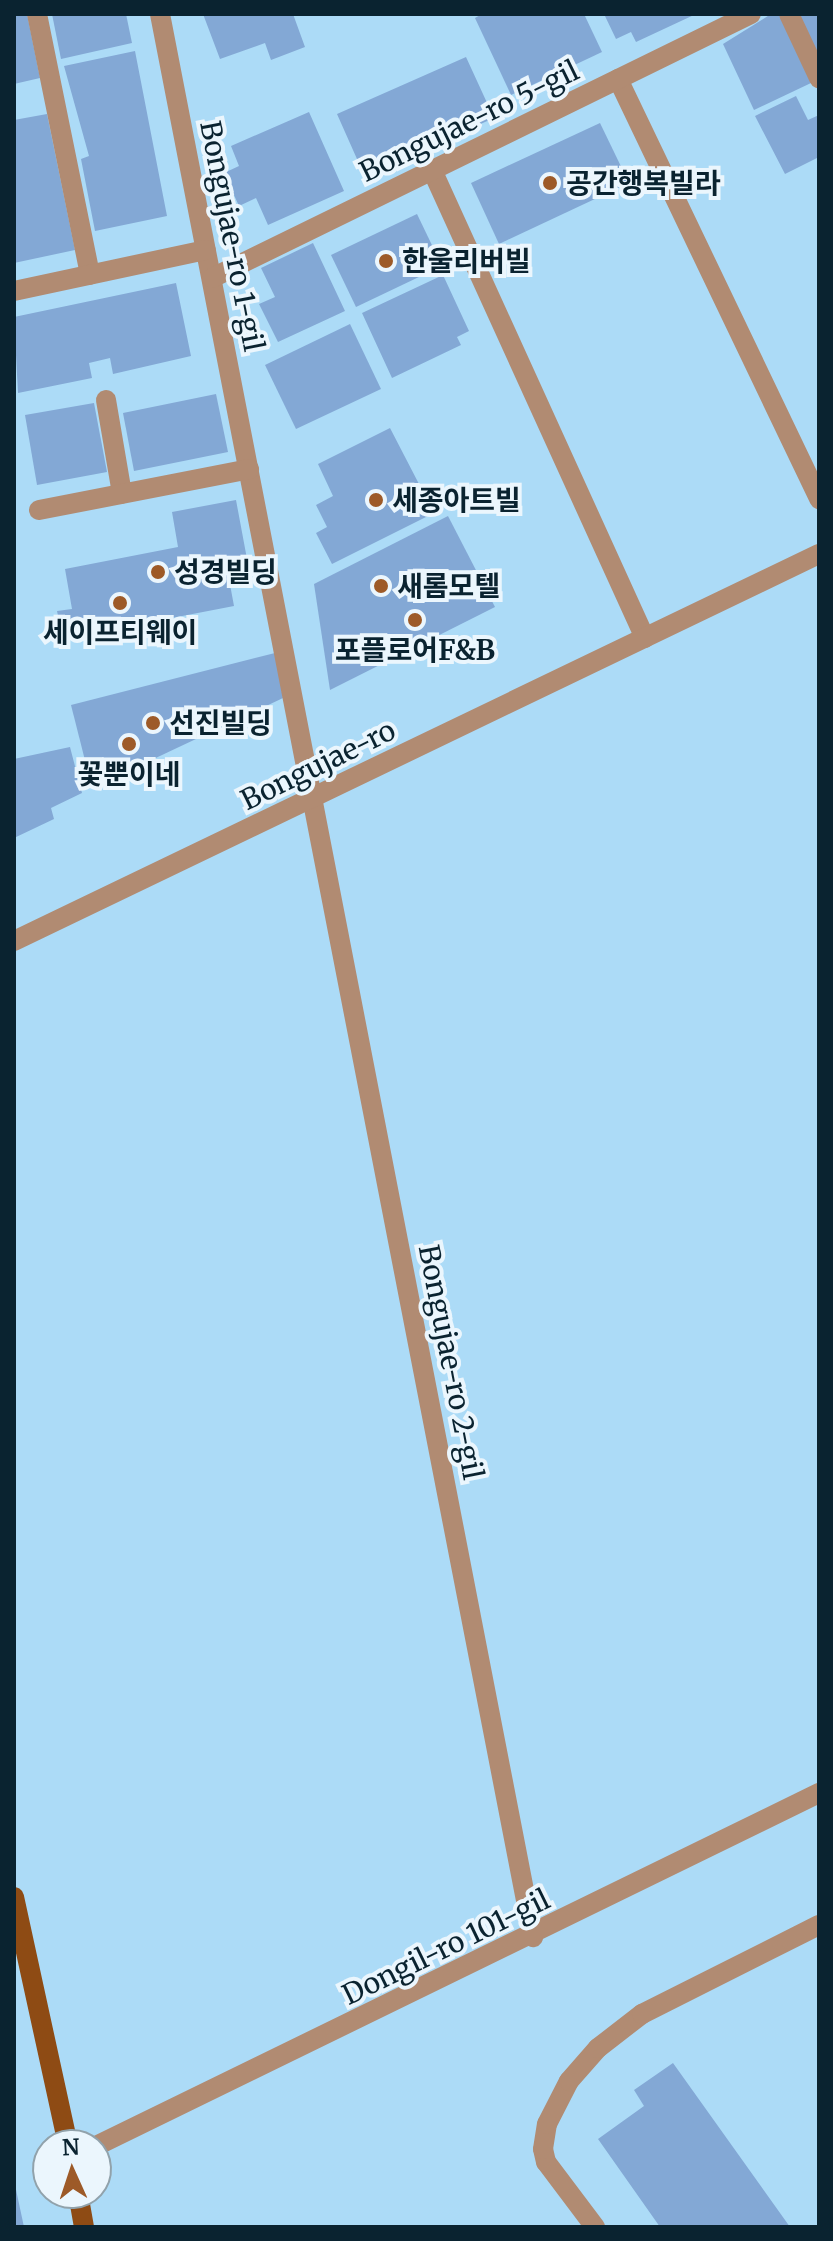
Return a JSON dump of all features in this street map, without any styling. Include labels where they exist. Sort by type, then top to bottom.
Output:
[{"type":"main road","points":[[14,1897],[65,2129]]},
{"type":"street","points":[[37,14],[90,275]]},
{"type":"street","name":"Bongujae-ro 1-gil","points":[[160,14],[313,799]]},
{"type":"street","name":"Bongujae-ro 5-gil","points":[[212,278],[751,14]]},
{"type":"street","points":[[789,14],[819,78]]},
{"type":"street","points":[[618,79],[819,499]]},
{"type":"street","points":[[432,170],[645,638]]},
{"type":"street","points":[[14,291],[206,250]]},
{"type":"street","points":[[106,400],[122,494]]},
{"type":"street","points":[[39,510],[249,469]]},
{"type":"street","name":"Bongujae-ro","points":[[14,941],[819,554]]},
{"type":"street","name":"Bongujae-ro 2-gil","points":[[313,799],[533,1937]]},
{"type":"street","name":"Dongil-ro 101-gil","points":[[112,2138],[533,1937],[819,1793]]},
{"type":"street","points":[[595,2227],[546,2162],[543,2149],[547,2124],[569,2081],[598,2048],[642,2014],[819,1925]]},
{"type":"building","points":[[14,14],[27,14],[40,78],[14,84]]},
{"type":"building","points":[[52,14],[126,14],[132,43],[61,59]]},
{"type":"building","points":[[203,14],[293,14],[305,47],[271,60],[265,43],[220,59]]},
{"type":"building","points":[[482,14],[584,14],[602,52],[511,95],[475,18]]},
{"type":"building","points":[[604,14],[696,14],[636,42],[631,32],[616,39]]},
{"type":"building","points":[[771,14],[779,14],[811,83],[754,110],[723,44]]},
{"type":"building","points":[[796,14],[819,14],[819,60]]},
{"type":"building","points":[[135,51],[167,216],[95,231],[81,159],[89,156],[64,66]]},
{"type":"building","points":[[466,57],[494,118],[449,138],[445,130],[405,148],[409,157],[365,177],[337,114]]},
{"type":"building","points":[[796,96],[808,120],[819,115],[819,157],[785,174],[755,116]]},
{"type":"building","points":[[309,112],[344,191],[268,225],[256,198],[239,206],[224,173],[239,166],[231,146]]},
{"type":"building","points":[[47,114],[75,250],[14,263],[14,120]]},
{"type":"building","name":"공간행복빌라","points":[[600,123],[629,183],[499,244],[471,183]]},
{"type":"building","name":"한울리버빌","points":[[417,214],[442,266],[356,307],[331,255]]},
{"type":"building","points":[[313,243],[345,311],[278,342],[259,304],[275,297],[261,268]]},
{"type":"building","points":[[443,275],[469,331],[457,337],[461,345],[392,378],[362,313]]},
{"type":"building","points":[[176,283],[191,356],[113,374],[110,358],[89,363],[92,378],[18,393],[14,317]]},
{"type":"building","points":[[350,324],[381,389],[296,429],[265,365]]},
{"type":"building","points":[[216,394],[228,452],[134,471],[123,413]]},
{"type":"building","points":[[94,403],[107,472],[37,485],[25,415]]},
{"type":"building","name":"세종아트빌","points":[[390,428],[434,513],[332,564],[316,533],[327,527],[316,505],[333,496],[318,464]]},
{"type":"building","name":"성경빌딩","points":[[236,500],[250,575],[229,579],[234,606],[63,639],[57,611],[72,609],[65,569],[178,547],[172,512]]},
{"type":"building","points":[[448,516],[495,607],[330,690],[314,584]]},
{"type":"building","name":"선진빌딩","points":[[275,653],[283,698],[92,788],[71,705]]},
{"type":"building","points":[[70,747],[82,793],[51,808],[54,819],[14,838],[14,759]]},
{"type":"building","points":[[673,2063],[790,2227],[660,2227],[598,2139],[644,2106],[634,2090]]},
{"type":"building","points":[[15,2185],[24,2227],[14,2227]]},
{"type":"place","name":"공간행복빌라","points":[[550,183]]},
{"type":"place","name":"한울리버빌","points":[[386,261]]},
{"type":"place","name":"세종아트빌","points":[[376,500]]},
{"type":"place","name":"성경빌딩","points":[[158,572]]},
{"type":"place","name":"새롬모텔","points":[[381,586]]},
{"type":"place","name":"세이프티웨이","points":[[120,603]]},
{"type":"place","name":"포플로어F&B","points":[[415,620]]},
{"type":"place","name":"선진빌딩","points":[[153,723]]},
{"type":"place","name":"꽃뿐이네","points":[[129,744]]}]
